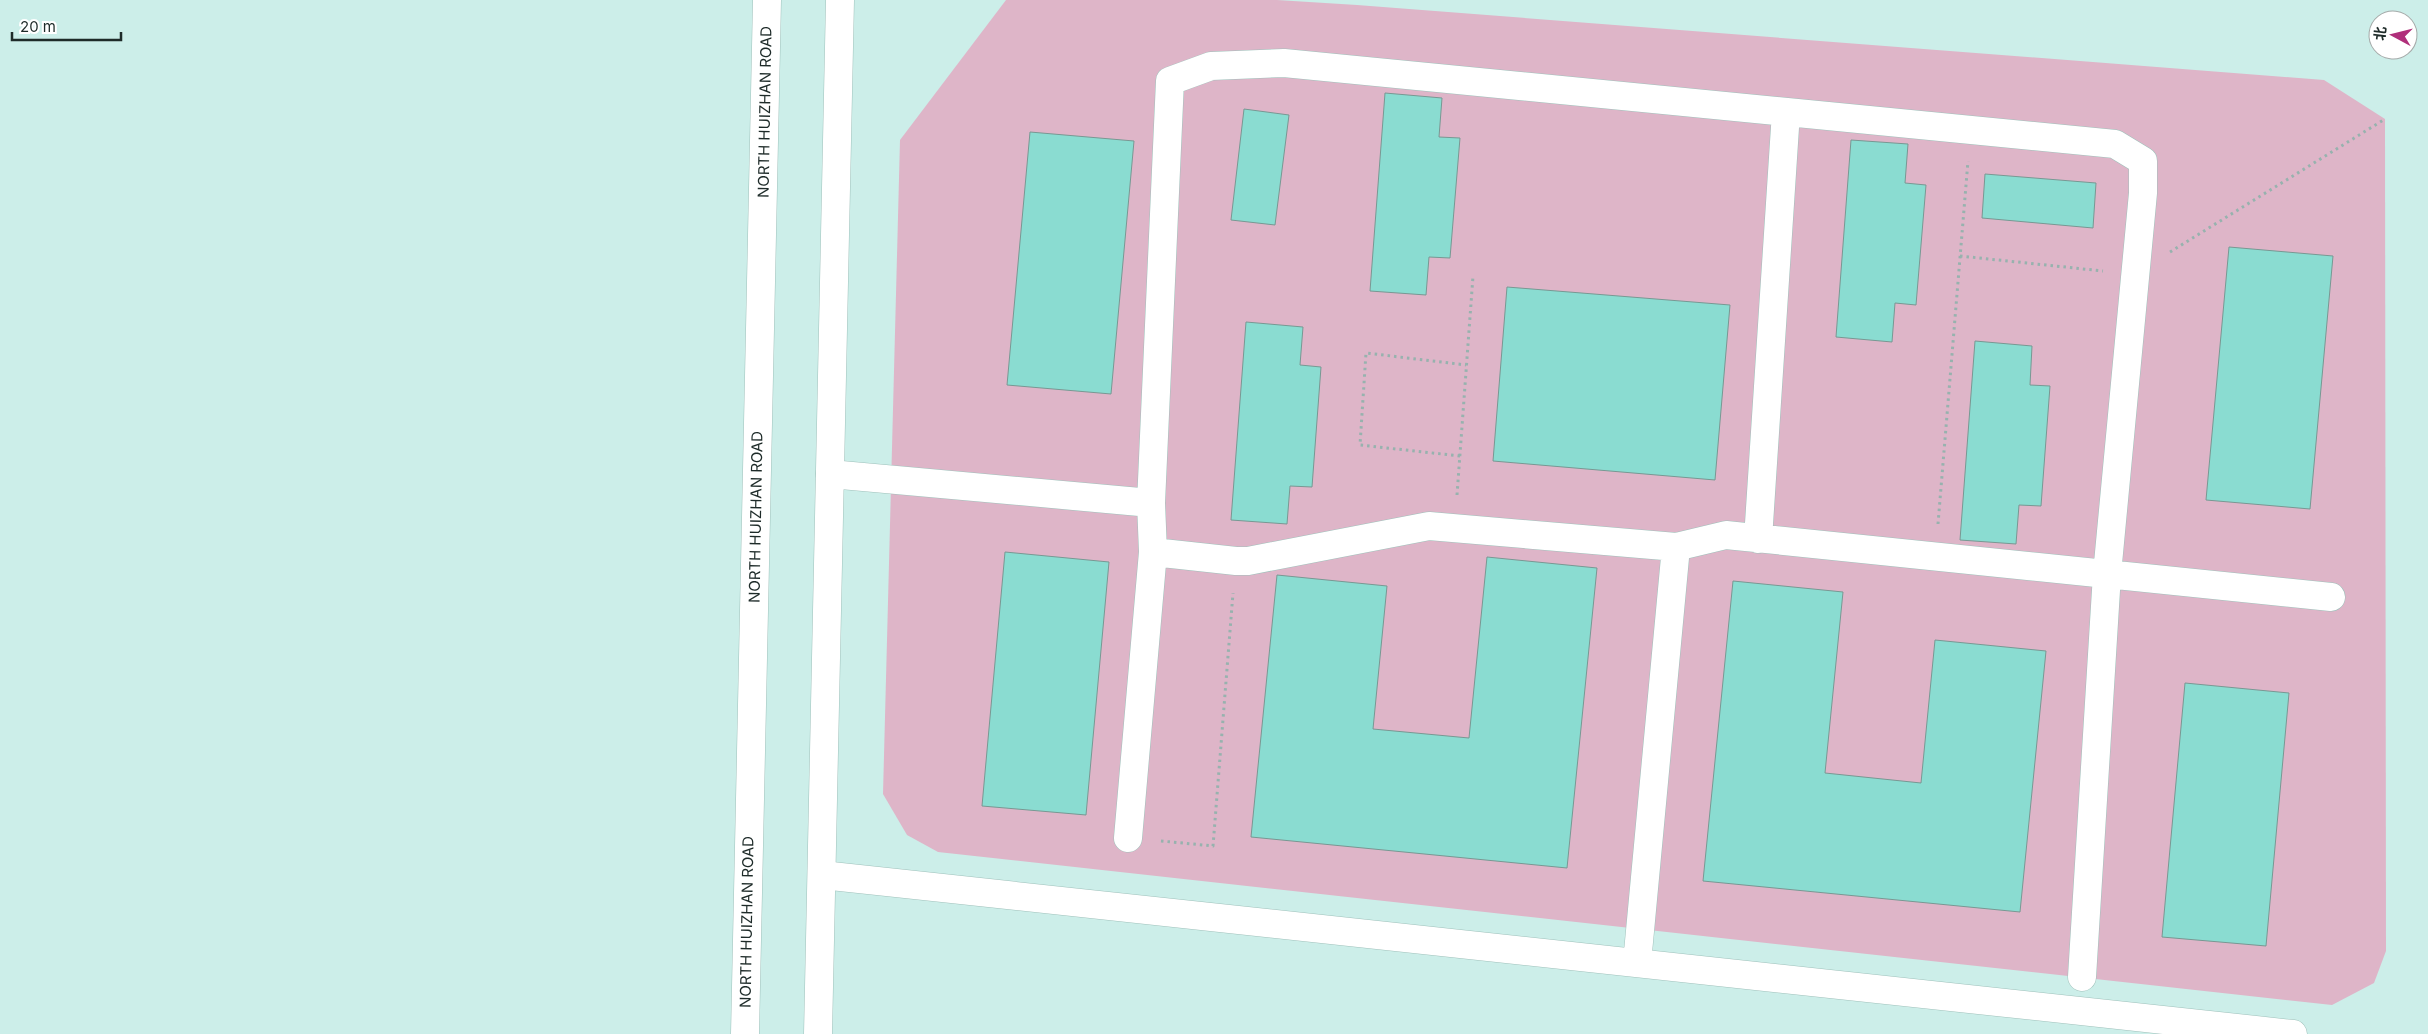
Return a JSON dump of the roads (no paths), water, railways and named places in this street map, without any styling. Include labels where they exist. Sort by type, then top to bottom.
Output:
[{"type":"main road","name":"NORTH HUIZHAN ROAD","points":[[745,1034],[767,0]]},
{"type":"main road","points":[[818,1034],[840,0]]},
{"type":"main road","points":[[1128,838],[1153,552],[1151,503],[1170,81],[1210,66],[1284,63],[2115,144],[2143,161],[2142,193],[2107,574],[2082,977]]},
{"type":"main road","points":[[1758,539],[1786,112]]},
{"type":"main road","points":[[830,474],[1151,503]]},
{"type":"main road","points":[[1153,552],[1248,562],[1429,526],[1676,547],[1726,535],[2331,597]]},
{"type":"main road","points":[[1637,963],[1676,547]]},
{"type":"main road","points":[[822,874],[2293,1034]]}]
